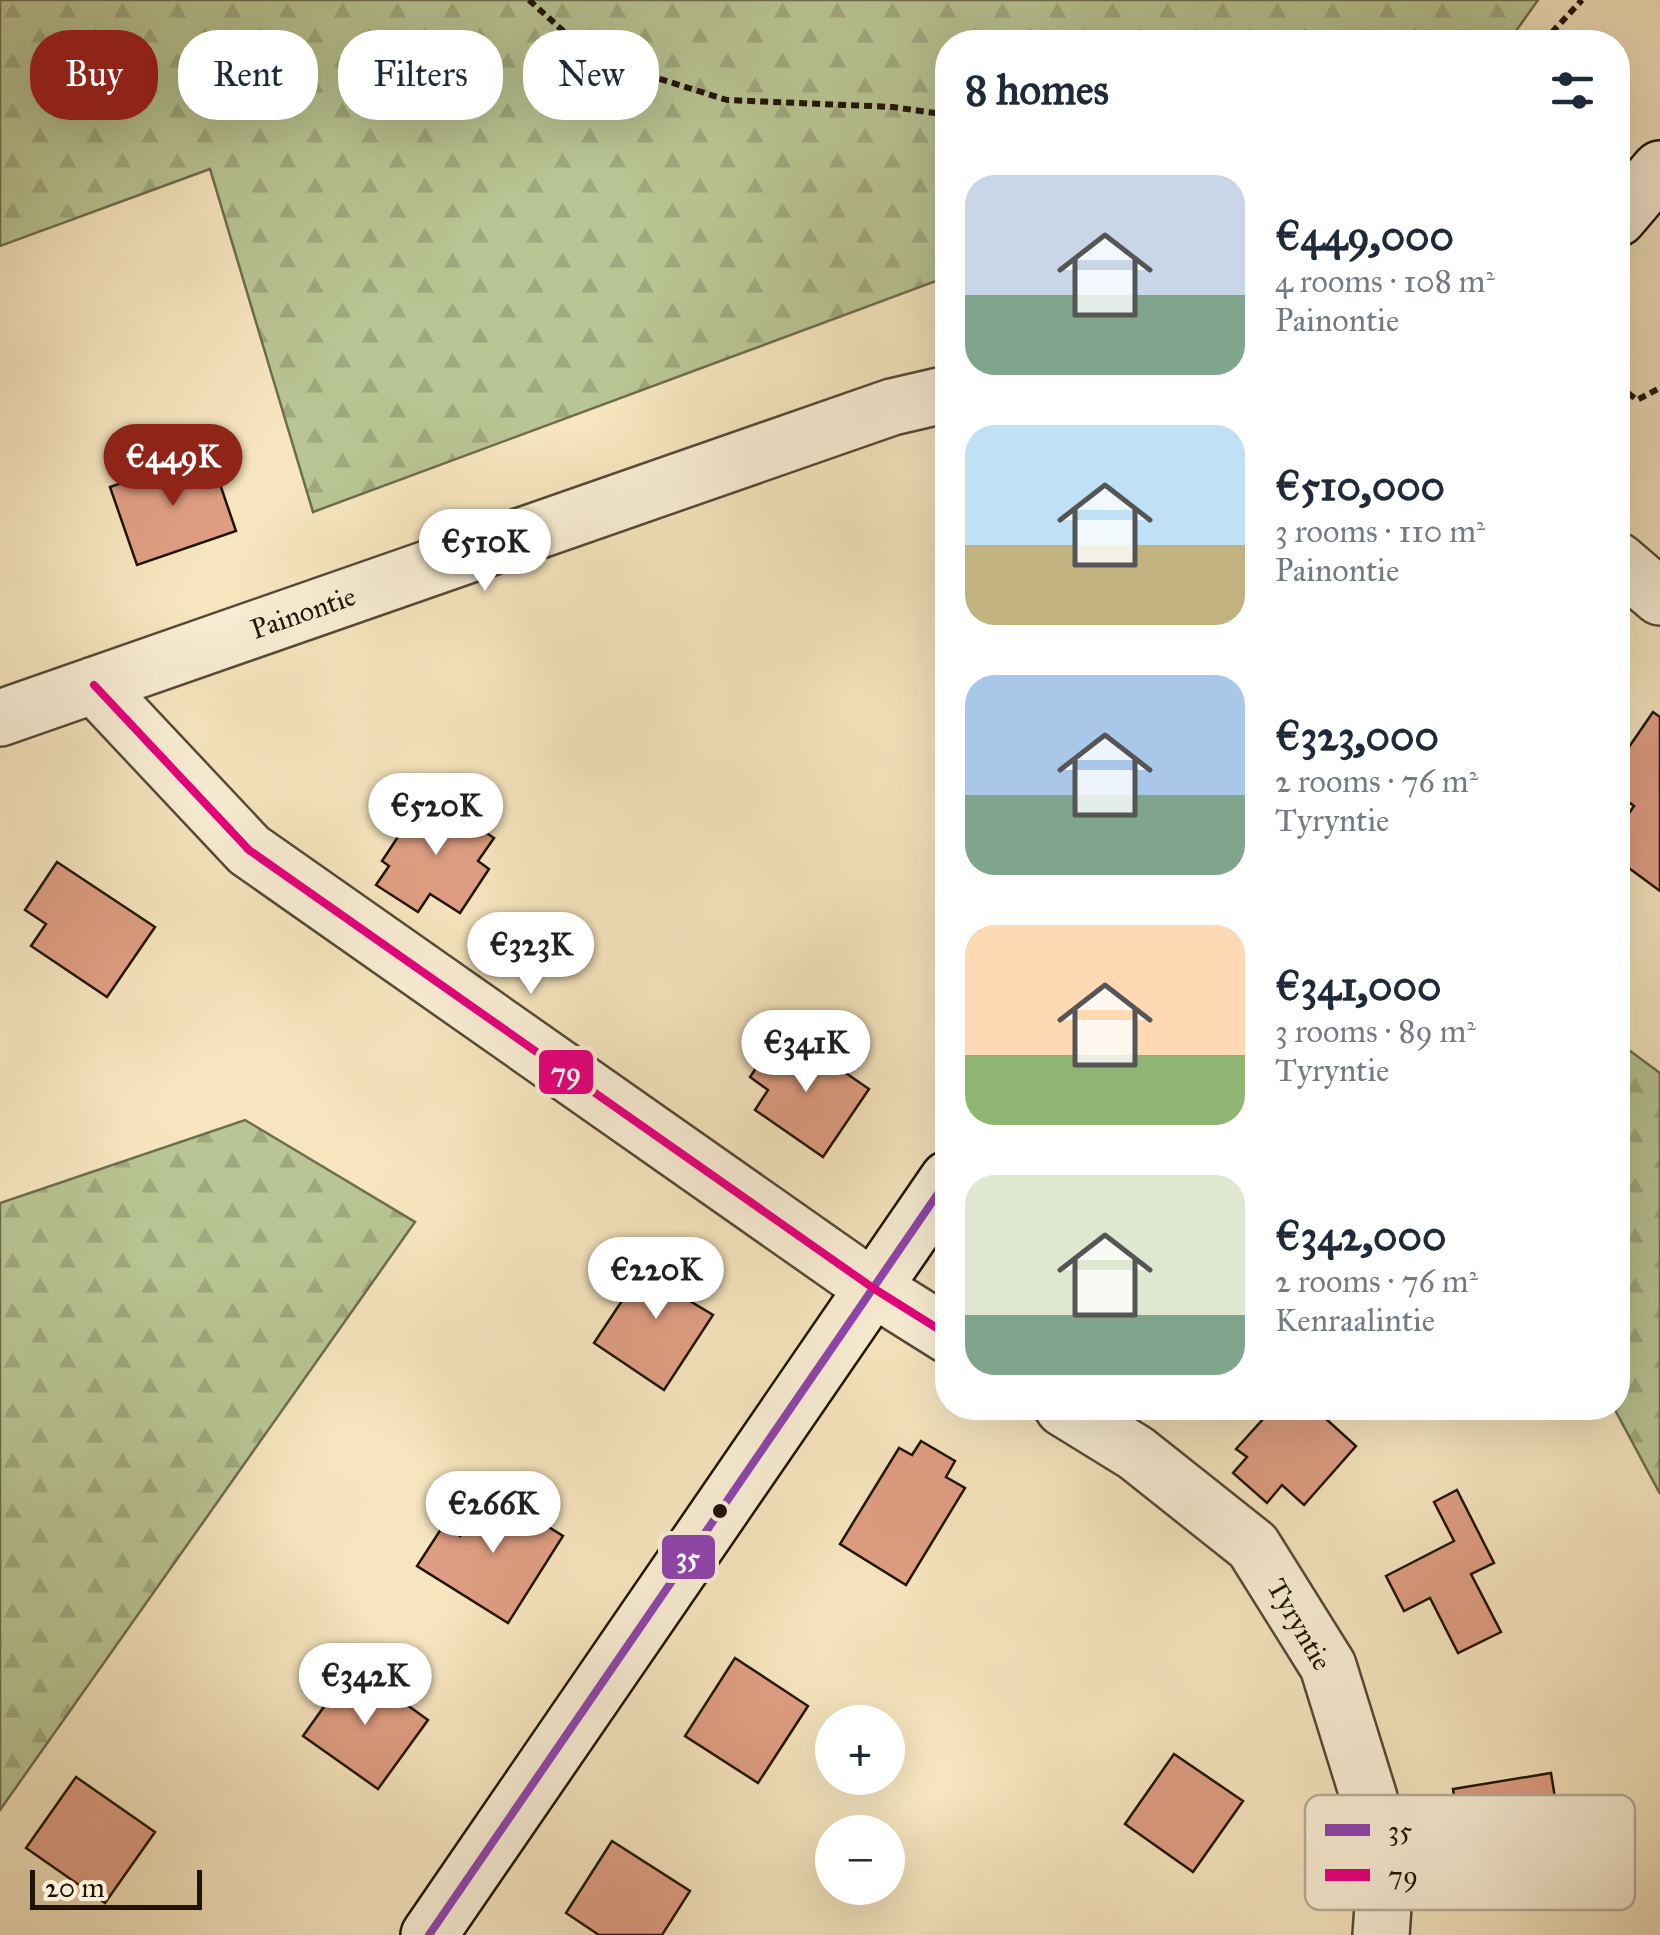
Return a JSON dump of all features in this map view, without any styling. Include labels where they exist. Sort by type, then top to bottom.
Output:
[{"type":"street","points":[[1630,204],[1660,169]]},
{"type":"street","name":"Painontie","points":[[0,718],[892,407],[935,397]]},
{"type":"street","points":[[1630,571],[1660,597]]},
{"type":"street","points":[[94,685],[248,850],[872,1288],[935,1327]]},
{"type":"street","points":[[429,1935],[935,1198]]},
{"type":"street","name":"Tyryntie","points":[[1082,1420],[1136,1453],[1254,1546],[1328,1666],[1368,1795]]},
{"type":"street","name":"Tyryntie","points":[[1381,1935],[1383,1910]]},
{"type":"path","points":[[528,0],[592,58],[728,100],[892,107],[935,113]]},
{"type":"path","points":[[1554,30],[1582,0]]},
{"type":"path","points":[[1630,395],[1637,400],[1660,388]]},
{"type":"green space","points":[[0,0],[1538,0],[1517,30],[935,30],[935,281],[313,512],[210,169],[0,246]]},
{"type":"green space","points":[[1630,1051],[1660,1073],[1660,1494],[1620,1420],[1630,1420]]},
{"type":"green space","points":[[245,1120],[415,1222],[0,1810],[0,1203]]},
{"type":"building","points":[[209,452],[236,531],[137,565],[110,487]]},
{"type":"building","points":[[1653,712],[1660,717],[1660,891],[1630,869],[1630,812],[1634,806],[1630,803],[1630,746]]},
{"type":"building","points":[[427,793],[494,838],[478,861],[489,869],[460,913],[430,894],[418,912],[376,885],[389,866],[382,861]]},
{"type":"building","points":[[57,862],[155,927],[107,997],[31,946],[46,924],[25,910]]},
{"type":"building","points":[[777,1037],[797,1050],[802,1043],[869,1089],[823,1157],[755,1110],[768,1090],[750,1077]]},
{"type":"building","points":[[655,1251],[702,1282],[690,1301],[713,1315],[664,1390],[594,1343]]},
{"type":"building","points":[[1262,1420],[1327,1420],[1356,1446],[1304,1505],[1282,1485],[1267,1503],[1233,1473],[1247,1457],[1236,1449]]},
{"type":"building","points":[[921,1441],[955,1461],[946,1477],[965,1488],[906,1585],[840,1544],[899,1448],[912,1455]]},
{"type":"building","points":[[489,1490],[563,1536],[508,1623],[417,1566],[443,1526],[460,1536]]},
{"type":"building","points":[[1457,1490],[1494,1563],[1471,1574],[1501,1632],[1458,1653],[1430,1598],[1404,1611],[1386,1576],[1454,1541],[1434,1502]]},
{"type":"building","points":[[735,1658],[808,1706],[758,1783],[685,1736]]},
{"type":"building","points":[[353,1666],[428,1720],[378,1789],[303,1736]]},
{"type":"building","points":[[1174,1754],[1243,1801],[1193,1872],[1125,1824]]},
{"type":"building","points":[[1551,1773],[1555,1795],[1454,1795],[1453,1789]]},
{"type":"building","points":[[76,1777],[155,1832],[105,1903],[26,1848]]},
{"type":"building","points":[[612,1841],[690,1891],[662,1935],[599,1935],[566,1913]]},
{"type":"transit line","name":"79","points":[[94,685],[249,850],[873,1288],[935,1327]]},
{"type":"transit line","name":"35","points":[[429,1935],[935,1198]]}]
